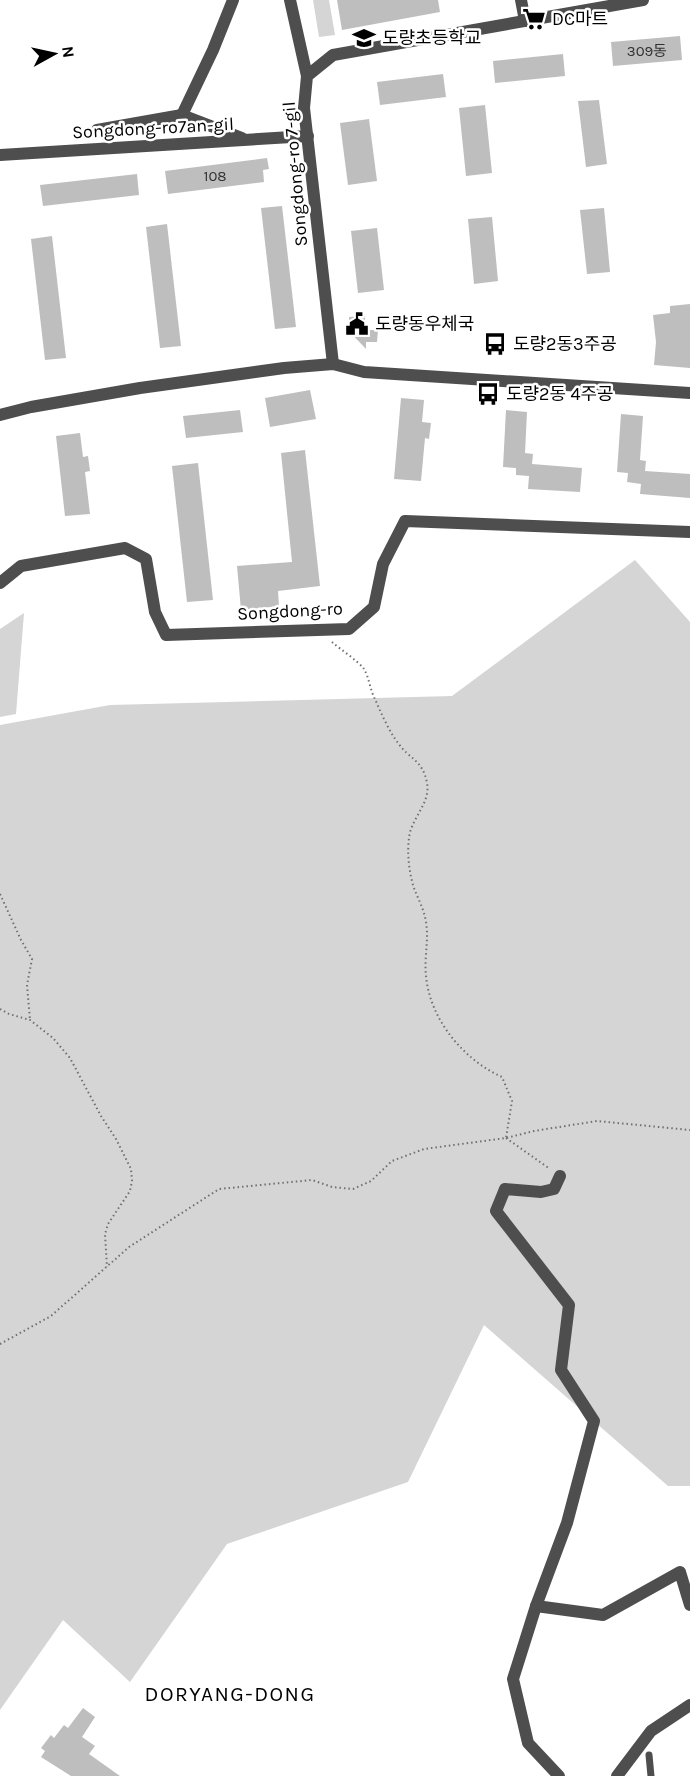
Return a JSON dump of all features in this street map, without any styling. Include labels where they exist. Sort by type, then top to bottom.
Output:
[{"type":"street","points":[[182,115],[213,50],[233,0]]},
{"type":"street","points":[[290,0],[307,76]]},
{"type":"street","points":[[521,0],[525,21]]},
{"type":"street","name":"Songdong-ro 7-gil","points":[[333,364],[304,108],[307,76],[333,55],[643,0]]},
{"type":"street","points":[[97,130],[182,115],[248,140]]},
{"type":"street","name":"Songdong-ro7an-gil","points":[[0,155],[308,136]]},
{"type":"street","points":[[0,415],[31,407],[140,388],[284,368],[333,364],[364,372],[690,393]]},
{"type":"street","name":"Songdong-ro","points":[[0,583],[21,567],[125,548],[146,559],[155,612],[166,635],[349,628],[374,607],[383,564],[405,521],[690,532]]},
{"type":"street","points":[[559,1776],[528,1743],[513,1679],[536,1606],[567,1523],[594,1421],[561,1370],[569,1305],[496,1210],[505,1189],[541,1192],[554,1189],[560,1176]]},
{"type":"street","points":[[536,1606],[603,1615],[680,1572],[690,1605]]},
{"type":"street","points":[[617,1776],[651,1731],[690,1705]]},
{"type":"lane","points":[[649,1755],[651,1776]]},
{"type":"path","points":[[322,629],[328,638],[364,669],[374,699],[398,744],[413,757],[425,774],[428,792],[411,826],[408,854],[414,887],[426,922],[425,961],[429,995],[447,1033],[489,1071],[502,1077],[512,1101],[506,1138]]},
{"type":"path","points":[[0,894],[32,959],[27,985],[30,1020]]},
{"type":"path","points":[[0,1009],[30,1020],[53,1038],[70,1058],[131,1169],[130,1191],[108,1224],[105,1234],[107,1267]]},
{"type":"path","points":[[0,1344],[51,1316],[129,1247],[219,1189],[312,1180],[332,1187],[353,1189],[371,1181],[392,1161],[424,1149],[506,1138],[597,1121],[690,1130]]},
{"type":"path","points":[[506,1138],[560,1176]]},
{"type":"shaded area","points":[[313,0],[329,0],[335,35],[319,37]]},
{"type":"shaded area","points":[[635,560],[690,622],[690,1486],[668,1486],[484,1325],[408,1482],[227,1544],[130,1682],[63,1620],[0,1710],[0,725],[110,705],[452,696]]},
{"type":"shaded area","points":[[24,613],[16,714],[0,717],[0,629]]},
{"type":"building","points":[[337,0],[438,0],[440,12],[342,30]]},
{"type":"building","points":[[680,36],[682,60],[613,66],[611,42]]},
{"type":"building","points":[[563,54],[565,76],[495,83],[493,61]]},
{"type":"building","points":[[443,74],[446,97],[380,105],[377,82]]},
{"type":"building","points":[[599,100],[607,164],[586,167],[578,101]]},
{"type":"building","points":[[485,105],[492,173],[466,176],[459,108]]},
{"type":"building","points":[[369,119],[377,181],[348,185],[340,123]]},
{"type":"building","points":[[267,158],[269,169],[263,170],[264,182],[168,194],[165,171]]},
{"type":"building","points":[[137,174],[139,195],[43,206],[40,185]]},
{"type":"building","points":[[282,206],[296,327],[275,329],[261,208]]},
{"type":"building","points":[[604,208],[610,272],[587,274],[580,210]]},
{"type":"building","points":[[492,217],[498,281],[474,284],[468,219]]},
{"type":"building","points":[[167,224],[181,346],[160,348],[146,227]]},
{"type":"building","points":[[377,228],[384,290],[358,293],[351,231]]},
{"type":"building","points":[[52,236],[66,358],[45,360],[31,239]]},
{"type":"building","points":[[690,304],[690,368],[654,365],[656,342],[653,315],[670,313],[670,306]]},
{"type":"building","name":"도량동우체국","points":[[365,316],[365,330],[378,330],[377,342],[366,342],[366,349],[349,331],[349,317]]},
{"type":"building","points":[[310,390],[316,419],[270,427],[265,398]]},
{"type":"building","points":[[401,398],[424,400],[422,422],[431,423],[429,439],[425,438],[421,481],[394,479]]},
{"type":"building","points":[[240,410],[243,432],[186,438],[183,416]]},
{"type":"building","points":[[506,410],[527,412],[525,453],[533,454],[532,464],[582,468],[580,492],[528,489],[529,476],[516,475],[516,468],[503,467]]},
{"type":"building","points":[[621,414],[643,416],[640,460],[646,461],[645,471],[690,474],[690,498],[640,494],[641,484],[627,482],[628,473],[617,472]]},
{"type":"building","points":[[80,433],[83,457],[88,456],[90,471],[85,472],[90,514],[65,516],[56,436]]},
{"type":"building","points":[[305,450],[320,586],[278,591],[279,606],[241,610],[237,566],[292,562],[281,453]]},
{"type":"building","points":[[198,463],[213,600],[187,602],[172,466]]},
{"type":"building","points":[[83,1708],[95,1717],[82,1737],[95,1746],[89,1754],[120,1776],[71,1776],[41,1757],[45,1751],[41,1748],[51,1735],[54,1738],[64,1725],[68,1728]]},
{"type":"place","name":"DC마트","points":[[534,19]]},
{"type":"place","name":"도량초등학교","points":[[364,38]]},
{"type":"place","name":"도량동우체국","points":[[357,324]]},
{"type":"place","name":"도량2동3주공","points":[[495,344]]},
{"type":"place","name":"도량2동 4주공","points":[[488,394]]},
{"type":"district","name":"DORYANG-DONG","points":[[230,1694]]}]
